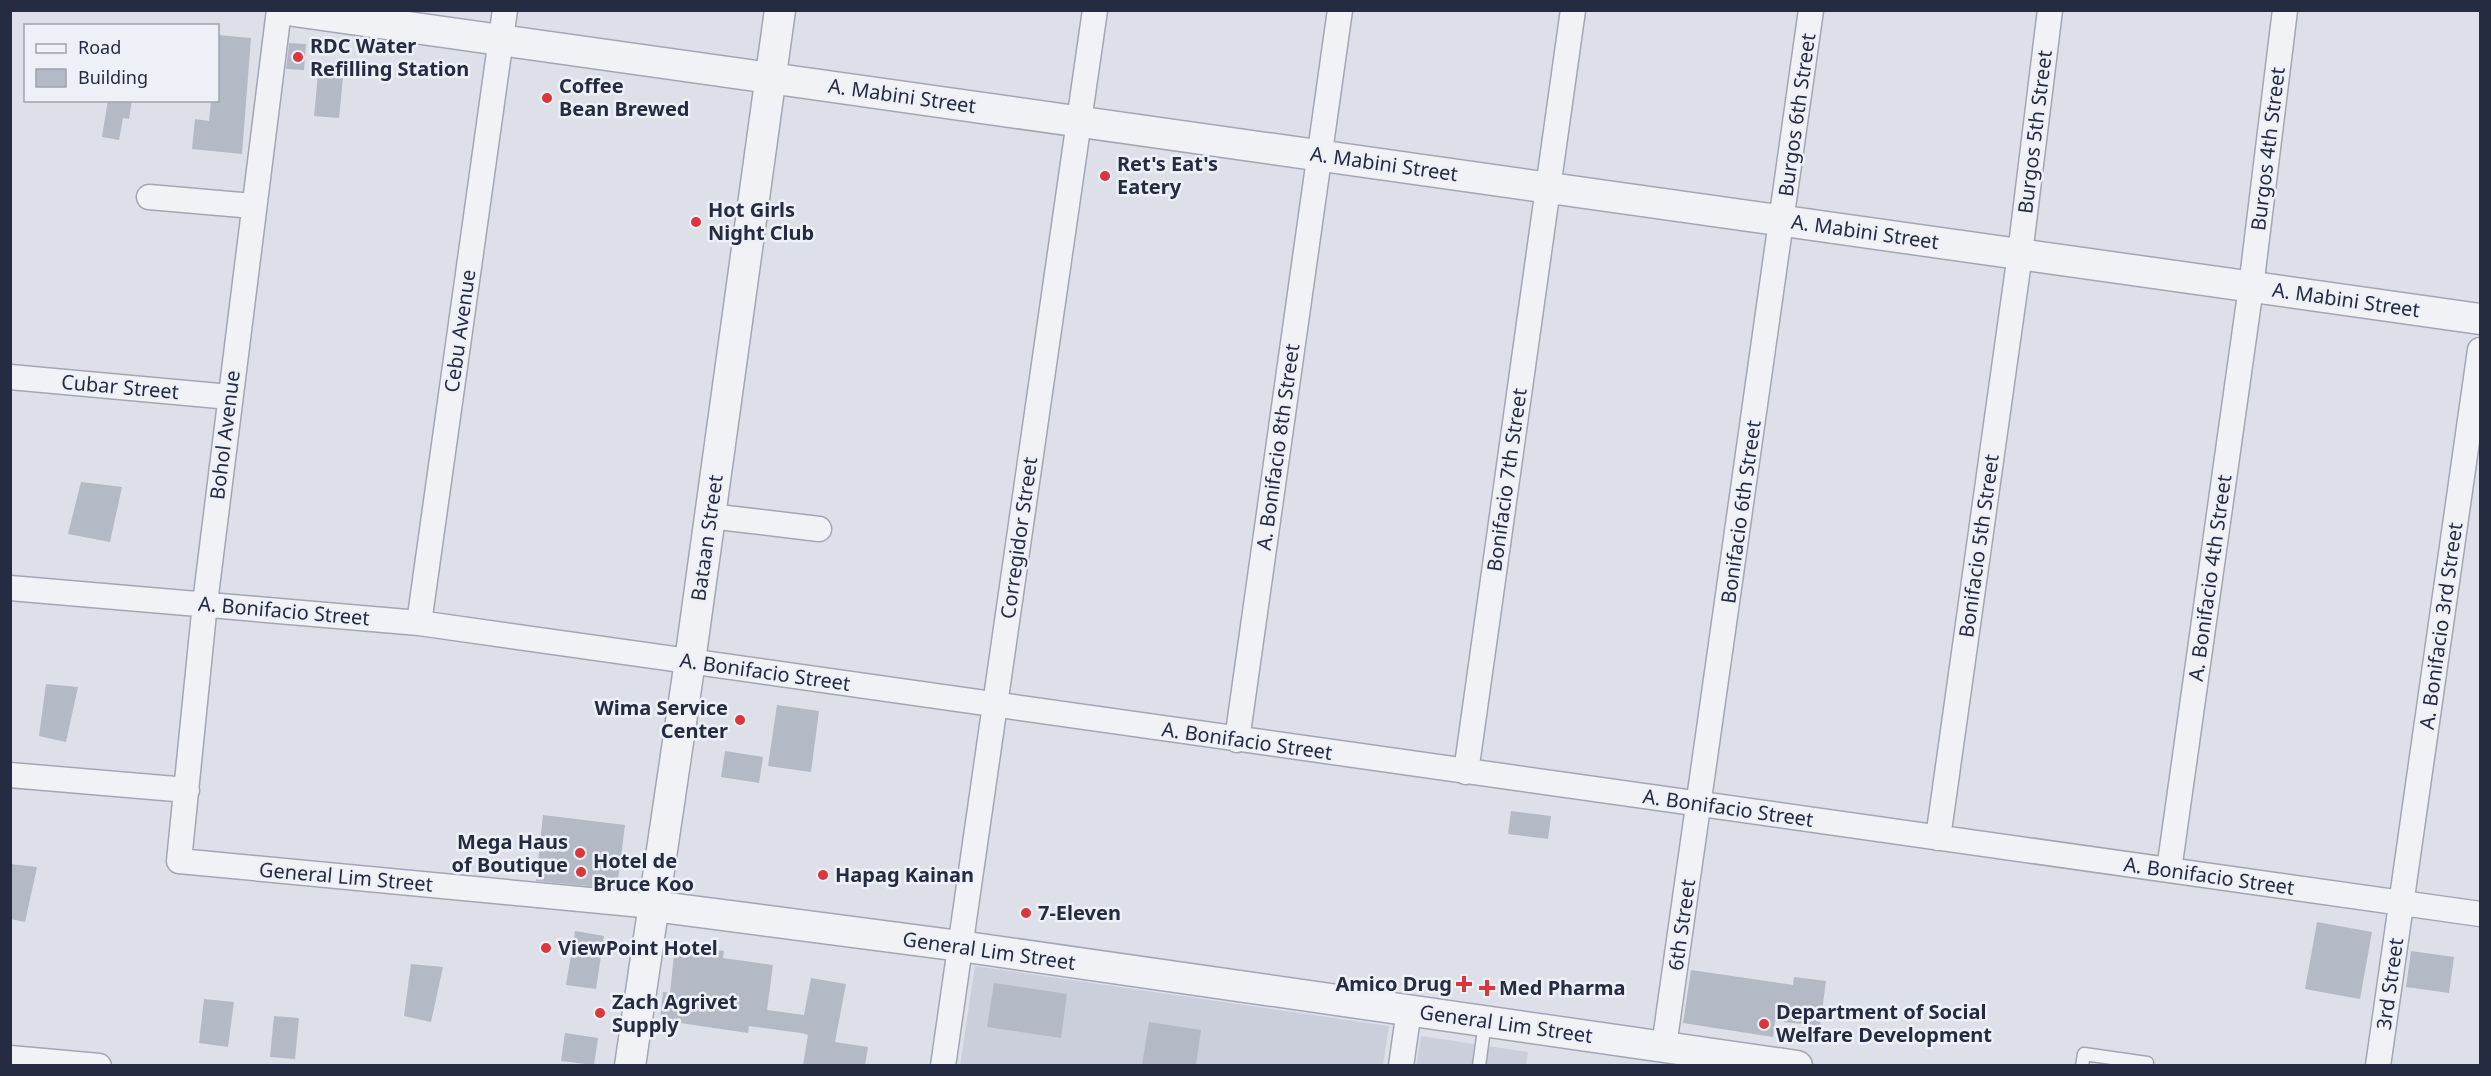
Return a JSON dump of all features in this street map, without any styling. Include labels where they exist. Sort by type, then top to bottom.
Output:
[{"type":"street","name":"Bohol Avenue","points":[[179,861],[205,603],[279,10]]},
{"type":"street","name":"A. Mabini Street","points":[[286,10],[503,25],[770,77],[2481,319]]},
{"type":"street","name":"Bataan Street","points":[[630,1065],[690,661],[780,10]]},
{"type":"street","name":"Corregidor Street","points":[[943,1065],[1095,10]]},
{"type":"street","name":"A. Bonifacio 8th Street","points":[[1237,740],[1340,10]]},
{"type":"street","name":"Bonifacio 7th Street","points":[[1466,772],[1573,10]]},
{"type":"street","name":"Burgos 6th Street","points":[[1782,220],[1811,10]]},
{"type":"street","name":"Burgos 5th Street","points":[[2020,254],[2050,10]]},
{"type":"street","name":"Burgos 4th Street","points":[[2251,287],[2285,10]]},
{"type":"street","name":"Cebu Avenue","points":[[419,623],[503,25]]},
{"type":"street","points":[[149,197],[253,206]]},
{"type":"street","name":"Bonifacio 6th Street","points":[[1699,804],[1782,220]]},
{"type":"street","name":"Bonifacio 5th Street","points":[[1938,838],[2020,254]]},
{"type":"street","name":"A. Bonifacio 4th Street","points":[[2169,870],[2251,287]]},
{"type":"street","name":"A. Bonifacio 3rd Street","points":[[2401,903],[2481,350]]},
{"type":"street","name":"Cubar Street","points":[[10,377],[230,397]]},
{"type":"street","points":[[710,516],[819,529]]},
{"type":"street","name":"A. Bonifacio Street","points":[[10,588],[419,623],[2481,914]]},
{"type":"street","points":[[10,775],[187,790]]},
{"type":"street","name":"6th Street","points":[[1682,1054],[1699,804]]},
{"type":"street","name":"General Lim Street","points":[[179,861],[653,906],[960,946],[1485,1020],[1682,1054],[1797,1065]]},
{"type":"street","name":"3rd Street","points":[[2378,1065],[2401,903]]},
{"type":"street","points":[[1401,1065],[1409,1010]]},
{"type":"street","points":[[10,1058],[99,1065]]},
{"type":"lane","points":[[1479,1065],[1485,1020]]},
{"type":"lane","points":[[2082,1065],[2084,1054],[2147,1063],[2147,1065]]},
{"type":"shaded area","points":[[975,966],[1389,1026],[1383,1065],[960,1066]]},
{"type":"shaded area","points":[[1421,1036],[1528,1052],[1526,1065],[1416,1066]]},
{"type":"building","points":[[219,35],[251,38],[242,154],[192,149],[195,119],[209,121],[211,102],[219,102]]},
{"type":"building","points":[[289,43],[306,44],[304,70],[286,69]]},
{"type":"building","points":[[318,74],[343,77],[339,118],[314,116]]},
{"type":"building","points":[[108,102],[132,102],[129,119],[123,118],[119,140],[102,137]]},
{"type":"building","points":[[81,482],[122,487],[110,542],[68,534]]},
{"type":"building","points":[[46,684],[78,687],[66,742],[39,736]]},
{"type":"building","points":[[777,705],[819,711],[811,772],[768,766]]},
{"type":"building","points":[[725,751],[763,757],[759,783],[721,777]]},
{"type":"building","points":[[1511,811],[1551,816],[1548,839],[1508,834]]},
{"type":"building","name":"Mega Haus of Boutique","points":[[543,815],[625,825],[618,881],[609,888],[536,881]]},
{"type":"building","points":[[10,864],[37,867],[25,922],[10,919]]},
{"type":"building","points":[[2317,922],[2372,932],[2360,999],[2305,989]]},
{"type":"building","points":[[575,931],[604,936],[596,989],[566,985]]},
{"type":"building","points":[[675,945],[724,951],[723,958],[773,965],[767,1010],[804,1015],[811,978],[846,984],[835,1042],[868,1047],[865,1065],[803,1065],[808,1035],[801,1033],[749,1026],[748,1033],[660,1020],[663,992],[670,993]]},
{"type":"building","points":[[2411,951],[2454,957],[2449,993],[2406,987]]},
{"type":"building","points":[[411,964],[443,967],[431,1022],[404,1016]]},
{"type":"building","points":[[1691,970],[1793,985],[1794,977],[1826,981],[1820,1026],[1775,1021],[1773,1037],[1683,1023]]},
{"type":"building","points":[[994,983],[1067,994],[1061,1038],[987,1027]]},
{"type":"building","points":[[204,999],[234,1002],[228,1047],[199,1043]]},
{"type":"building","points":[[274,1016],[299,1018],[295,1059],[270,1057]]},
{"type":"building","points":[[1149,1022],[1201,1030],[1196,1065],[1142,1065]]},
{"type":"building","points":[[565,1033],[598,1038],[594,1065],[561,1061]]},
{"type":"place","name":"RDC Water Refilling Station","points":[[298,57]]},
{"type":"place","name":"Coffee Bean Brewed","points":[[547,98]]},
{"type":"place","name":"Ret's Eat's Eatery","points":[[1105,176]]},
{"type":"place","name":"Hot Girls Night Club","points":[[696,222]]},
{"type":"place","name":"Wima Service Center","points":[[740,720]]},
{"type":"place","name":"Mega Haus of Boutique","points":[[580,853]]},
{"type":"place","name":"Hotel de Bruce Koo","points":[[581,872]]},
{"type":"place","name":"Hapag Kainan","points":[[823,875]]},
{"type":"place","name":"7-Eleven","points":[[1026,913]]},
{"type":"place","name":"ViewPoint Hotel","points":[[546,948]]},
{"type":"place","name":"Amico Drug","points":[[1464,984]]},
{"type":"place","name":"Med Pharma","points":[[1487,988]]},
{"type":"place","name":"Zach Agrivet Supply","points":[[600,1013]]},
{"type":"place","name":"Department of Social Welfare Development","points":[[1764,1024]]}]
